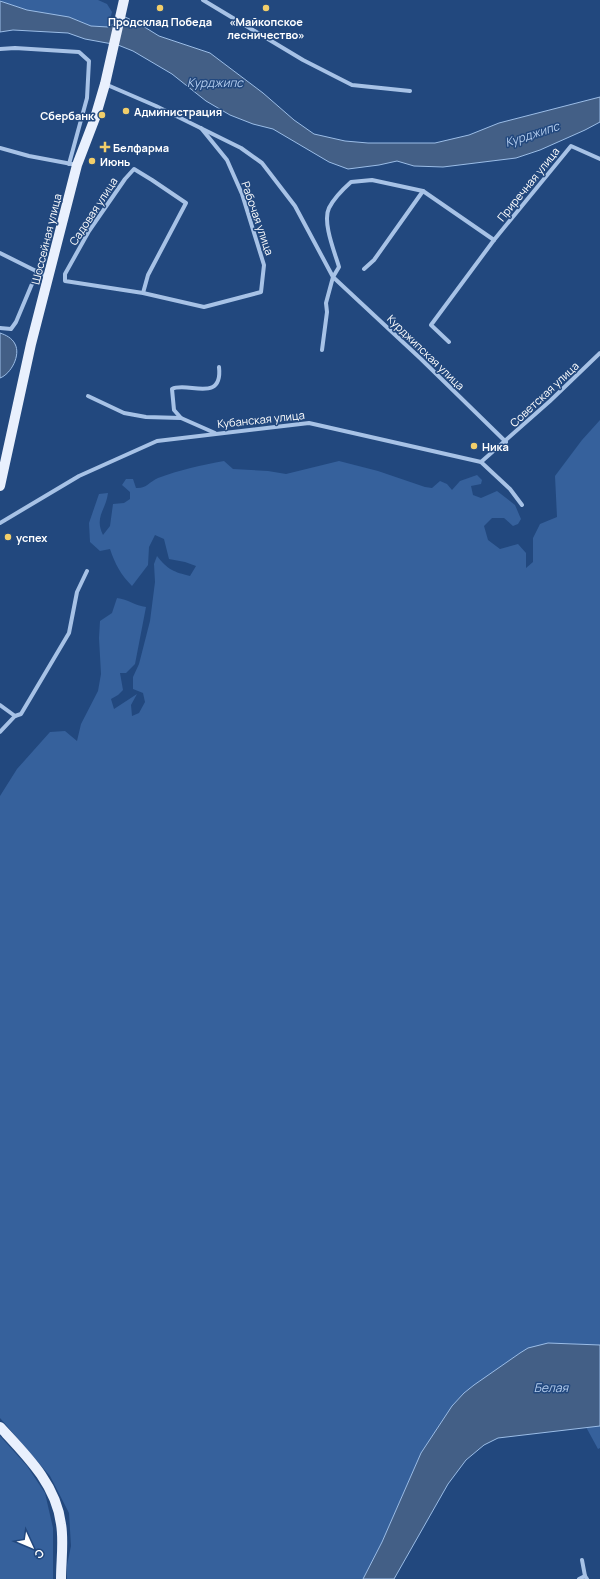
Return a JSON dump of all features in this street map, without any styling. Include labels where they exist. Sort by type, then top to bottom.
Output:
[{"type":"main road","name":"Шоссейная улица","points":[[0,486],[31,344],[49,277],[73,164],[95,118],[105,84],[124,0]]},
{"type":"main road","points":[[0,1427],[39,1472],[50,1489],[58,1506],[62,1524],[60,1579]]},
{"type":"street","points":[[206,1],[303,60],[352,85],[410,91]]},
{"type":"street","points":[[0,50],[15,48],[79,52],[88,61],[87,98],[73,164],[29,156],[0,148]]},
{"type":"street","name":"Курджипская улица","points":[[105,84],[156,106],[241,148],[262,163],[295,206],[333,277],[421,359],[506,442]]},
{"type":"street","name":"Рабочая улица","points":[[65,281],[143,293],[204,307],[261,292],[264,265],[242,194],[227,160],[201,128]]},
{"type":"street","name":"Приречная улица","points":[[449,342],[431,325],[494,240],[571,146],[600,159]]},
{"type":"street","name":"Садовая улица","points":[[65,281],[65,274],[89,231],[124,179],[134,170],[152,180],[186,203],[148,275],[143,293]]},
{"type":"street","points":[[322,350],[327,312],[326,303],[333,277],[339,267],[327,224],[328,210],[337,196],[351,182],[372,180],[423,191],[494,240]]},
{"type":"street","points":[[364,269],[374,260],[423,191]]},
{"type":"street","points":[[0,253],[49,277]]},
{"type":"street","points":[[0,328],[11,329],[16,322],[37,272]]},
{"type":"street","name":"Советская улица","points":[[481,462],[506,442],[600,353]]},
{"type":"street","points":[[181,418],[174,410],[172,389],[182,386],[208,389],[213,387],[220,375],[219,367]]},
{"type":"street","points":[[88,396],[132,416],[181,418],[216,433]]},
{"type":"street","name":"Кубанская улица","points":[[0,523],[79,476],[157,441],[216,433],[309,423],[481,462]]},
{"type":"street","points":[[481,462],[510,489],[522,505]]},
{"type":"street","points":[[0,732],[15,716],[21,714],[69,633],[77,592],[87,571]]},
{"type":"street","points":[[0,705],[15,716]]},
{"type":"street","points":[[579,1579],[586,1578],[582,1560]]},
{"type":"shaded area","points":[[0,0],[98,0],[107,4],[112,12],[108,27],[91,26],[69,17],[27,10]]},
{"type":"shaded area","points":[[600,420],[600,1345],[548,1343],[520,1353],[464,1393],[452,1406],[421,1453],[382,1542],[363,1579],[67,1579],[67,1565],[71,1546],[69,1513],[50,1476],[0,1418],[0,796],[17,769],[50,732],[65,731],[77,741],[81,724],[98,691],[101,674],[99,638],[100,621],[112,613],[117,598],[146,607],[135,664],[126,673],[120,673],[123,690],[111,699],[114,709],[137,694],[131,705],[132,716],[139,713],[145,702],[143,693],[133,689],[133,677],[139,664],[150,621],[155,582],[154,564],[157,556],[172,570],[190,576],[196,566],[169,559],[164,539],[155,535],[149,547],[148,565],[132,586],[119,569],[110,549],[100,551],[90,542],[89,523],[99,494],[108,493],[100,518],[103,535],[110,526],[113,504],[124,503],[130,499],[130,492],[122,485],[126,479],[133,479],[136,488],[139,488],[158,478],[199,466],[224,461],[233,469],[268,471],[286,474],[339,461],[378,471],[425,487],[432,488],[440,481],[447,484],[452,490],[460,481],[477,475],[482,480],[481,484],[471,486],[473,495],[481,498],[497,491],[515,505],[521,519],[518,524],[513,526],[504,518],[492,518],[484,526],[488,540],[500,549],[518,544],[526,553],[526,568],[533,562],[533,538],[540,524],[557,517],[555,476],[582,440]]},
{"type":"shaded area","points":[[600,1426],[600,1448],[598,1449],[586,1427]]},
{"type":"shaded area","points":[[0,1436],[27,1466],[45,1493],[53,1528],[53,1579],[0,1579]]},
{"type":"water","name":"Курджипс","points":[[0,1],[27,10],[69,17],[91,26],[108,27],[125,17],[159,36],[210,53],[263,93],[294,120],[314,134],[345,141],[368,143],[435,143],[469,135],[499,123],[600,97],[600,122],[540,150],[516,158],[443,167],[414,166],[397,161],[348,169],[329,162],[273,129],[253,124],[230,115],[206,101],[172,74],[133,51],[118,45],[85,39],[68,33],[13,30],[0,32]]},
{"type":"water","points":[[0,333],[12,340],[17,348],[17,353],[14,364],[8,373],[0,378]]},
{"type":"water","name":"Белая","points":[[548,1343],[600,1345],[600,1426],[498,1438],[484,1445],[466,1460],[448,1484],[394,1579],[363,1579],[382,1542],[421,1453],[452,1406],[474,1385],[520,1353],[528,1348]]},
{"type":"place","name":"Продсклад Победа","points":[[160,8]]},
{"type":"place","name":"«Майкопское лесничество»","points":[[266,8]]},
{"type":"place","name":"Администрация","points":[[126,111]]},
{"type":"place","name":"Сбербанк","points":[[102,115]]},
{"type":"place","name":"Белфарма","points":[[105,147]]},
{"type":"place","name":"Июнь","points":[[92,161]]},
{"type":"place","name":"Ника","points":[[474,446]]},
{"type":"place","name":"успех","points":[[8,537]]}]
